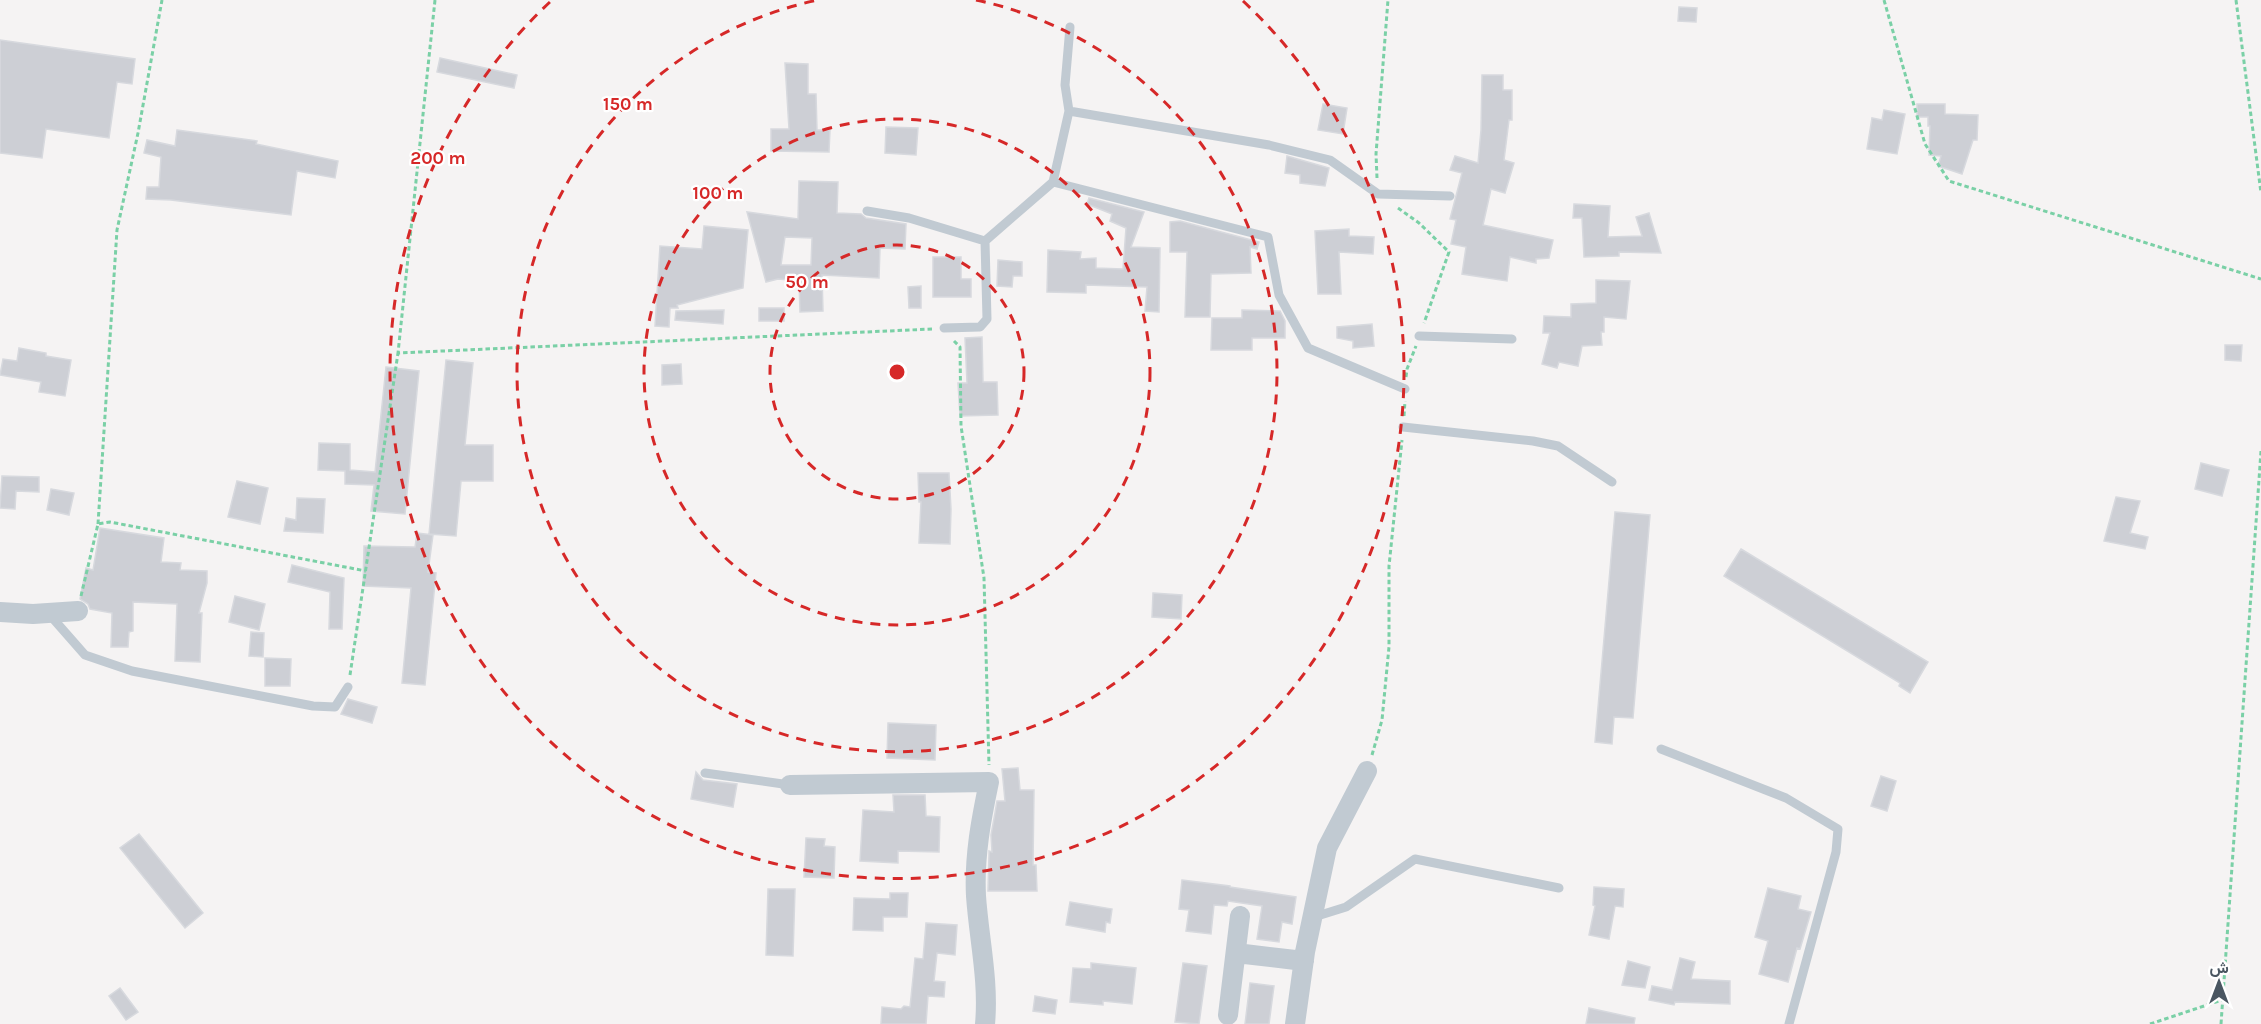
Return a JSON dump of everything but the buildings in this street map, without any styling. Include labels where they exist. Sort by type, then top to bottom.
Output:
[{"type":"street","points":[[0,612],[33,614],[78,611]]},
{"type":"street","points":[[1295,1024],[1312,917],[1327,848],[1367,771]]},
{"type":"street","points":[[790,785],[989,782],[975,861],[976,896],[987,998],[985,1024]]},
{"type":"street","points":[[1228,1015],[1240,916]]},
{"type":"street","points":[[1236,953],[1304,961]]},
{"type":"lane","points":[[985,241],[1053,182],[1069,111],[1065,85],[1070,27]]},
{"type":"lane","points":[[1069,111],[1269,146],[1329,160],[1378,194],[1450,196]]},
{"type":"lane","points":[[1053,182],[1268,237],[1279,295],[1308,348],[1406,389]]},
{"type":"lane","points":[[867,211],[909,218],[985,241]]},
{"type":"lane","points":[[944,328],[980,327],[987,320],[985,241]]},
{"type":"lane","points":[[1419,336],[1512,339]]},
{"type":"lane","points":[[1403,427],[1533,441],[1558,446],[1612,482]]},
{"type":"lane","points":[[48,613],[85,655],[132,670],[313,706],[335,707],[348,687]]},
{"type":"lane","points":[[1661,750],[1786,798],[1838,829],[1836,852],[1789,1024]]},
{"type":"lane","points":[[705,773],[790,785]]},
{"type":"lane","points":[[1312,917],[1347,908],[1414,859],[1559,888]]},
{"type":"path","points":[[78,611],[98,524],[117,230],[138,133],[162,0]]},
{"type":"path","points":[[348,687],[398,353],[435,0]]},
{"type":"path","points":[[1884,0],[1925,144],[1949,181],[2261,279]]},
{"type":"path","points":[[2236,0],[2261,193]]},
{"type":"path","points":[[398,353],[944,328],[960,347],[961,426],[984,578],[989,782]]},
{"type":"path","points":[[2221,1024],[2261,451]]},
{"type":"path","points":[[98,524],[110,522],[366,571]]},
{"type":"path","points":[[2150,1024],[2222,1000]]}]
